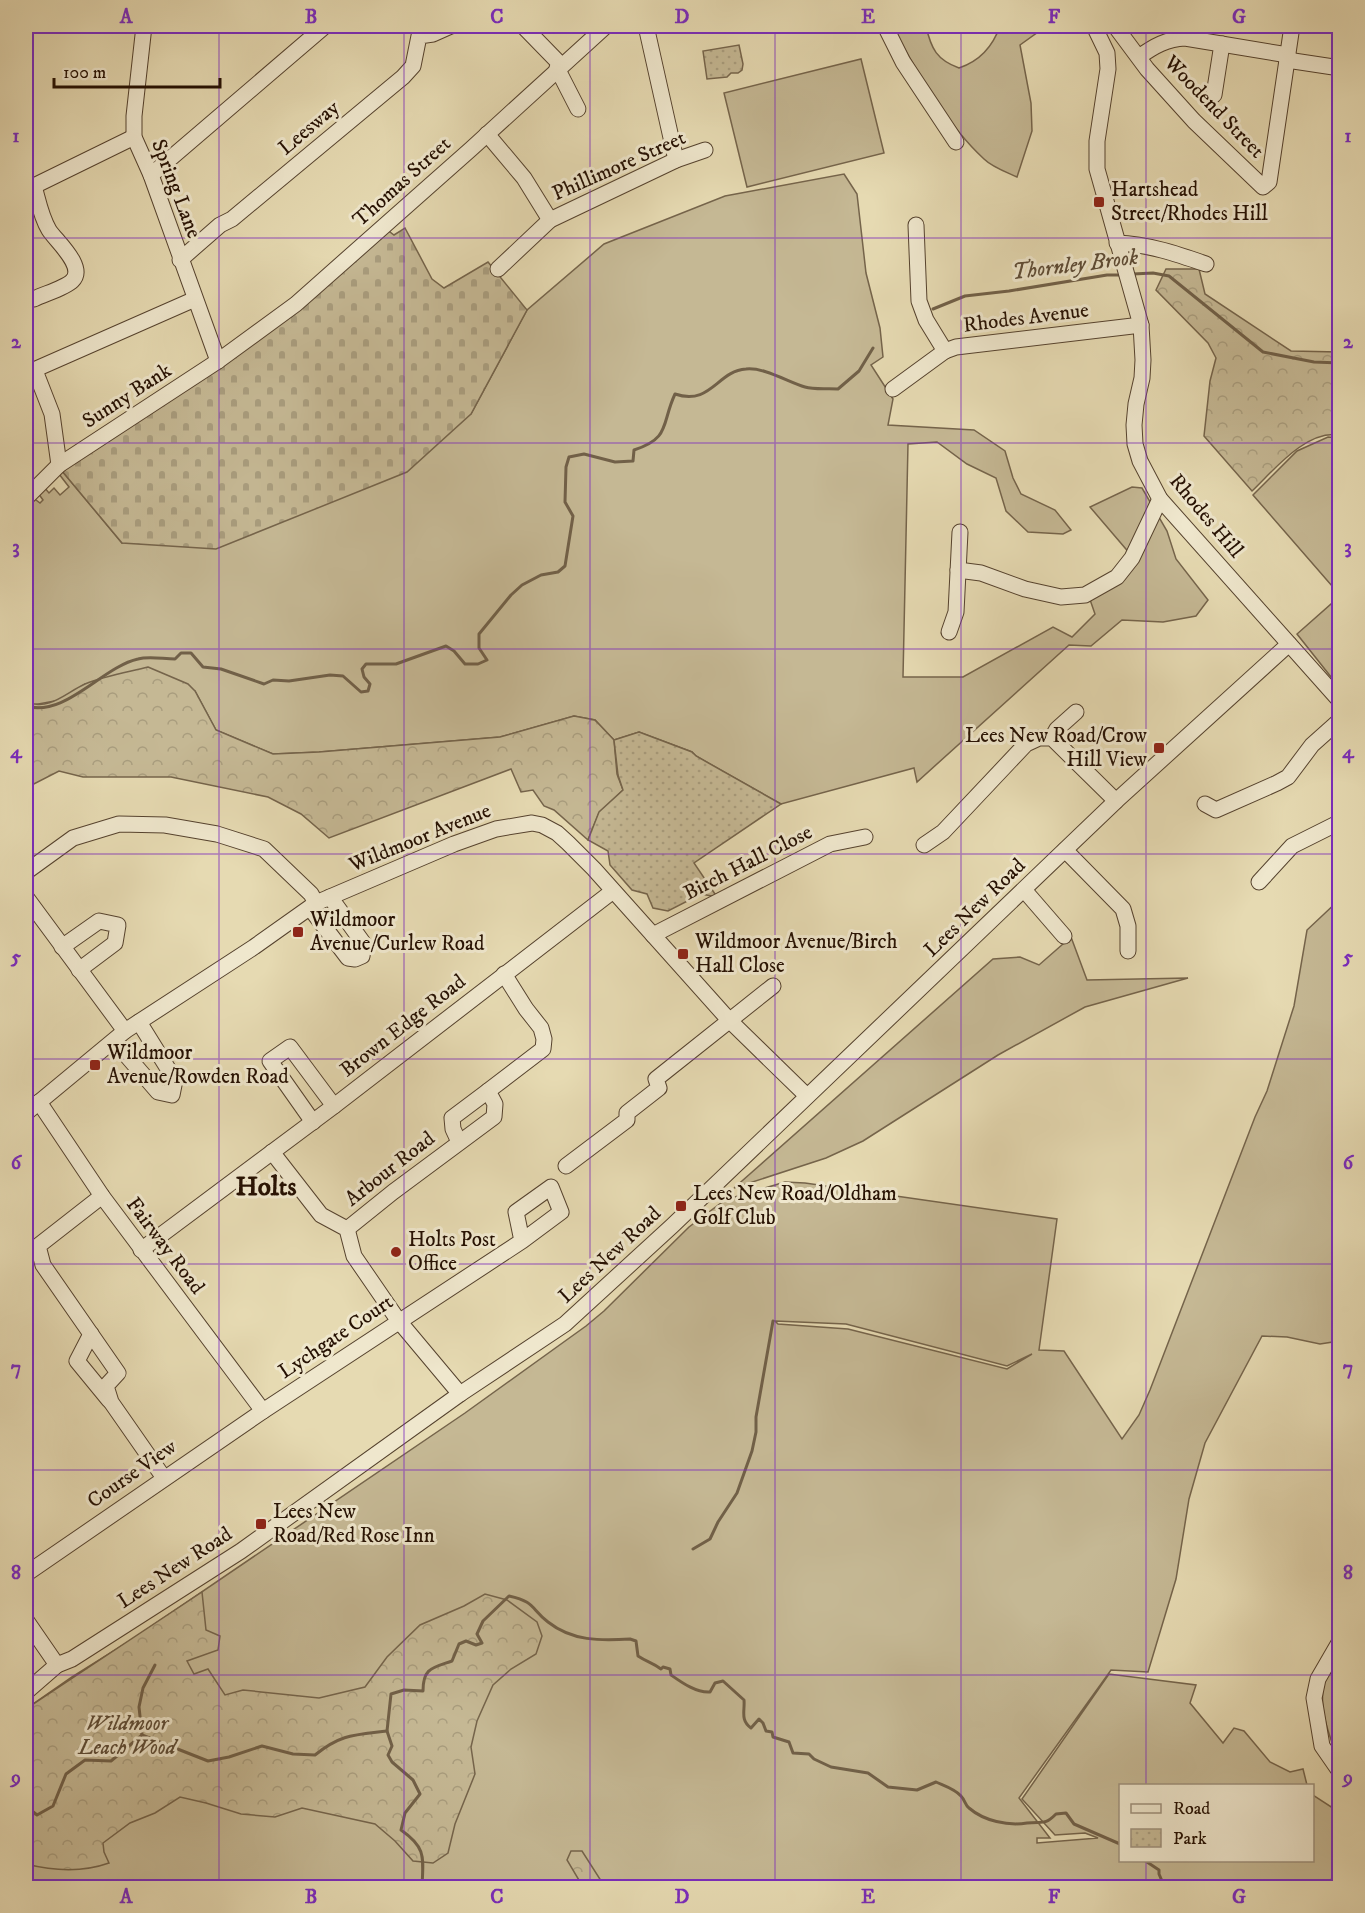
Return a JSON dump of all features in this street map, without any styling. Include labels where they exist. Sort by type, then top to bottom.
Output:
[{"type":"street","name":"Spring Lane","points":[[144,26],[134,116],[135,137],[151,175],[218,361]]},
{"type":"street","points":[[151,175],[325,26]]},
{"type":"street","name":"Leesway","points":[[180,260],[403,77],[412,66],[414,31],[433,34],[451,26]]},
{"type":"street","points":[[523,26],[559,67],[578,109]]},
{"type":"street","name":"Thomas Street","points":[[218,361],[296,304],[606,26]]},
{"type":"street","points":[[646,26],[676,160]]},
{"type":"street","points":[[885,26],[903,62],[956,142]]},
{"type":"street","name":"Rhodes Hill","points":[[1094,26],[1107,54],[1108,69],[1097,141],[1097,169],[1141,325],[1143,360],[1134,425],[1135,444],[1140,461],[1160,498],[1340,701]]},
{"type":"street","name":"Woodend Street","points":[[1115,26],[1147,69],[1194,121],[1263,188],[1269,182],[1288,57]]},
{"type":"street","points":[[1288,57],[1292,26]]},
{"type":"street","points":[[1139,57],[1151,48],[1185,32],[1227,45],[1340,68]]},
{"type":"street","points":[[1214,95],[1227,45]]},
{"type":"street","name":"Phillimore Street","points":[[487,134],[525,178],[550,220]]},
{"type":"street","points":[[34,299],[72,281],[75,275],[74,264],[68,253],[48,230],[30,187],[135,137]]},
{"type":"street","name":"Phillimore Street","points":[[498,269],[550,220],[676,160],[705,150]]},
{"type":"street","points":[[916,225],[919,300],[926,320],[945,351]]},
{"type":"street","points":[[1119,250],[1134,243],[1162,249],[1206,264]]},
{"type":"street","points":[[59,465],[52,414],[36,369],[195,299]]},
{"type":"street","name":"Rhodes Avenue","points":[[893,389],[945,351],[956,347],[1141,325]]},
{"type":"street","name":"Sunny Bank","points":[[26,498],[59,465],[218,361]]},
{"type":"street","points":[[958,570],[981,573],[1025,589],[1061,597],[1084,595],[1117,577],[1132,558],[1160,498]]},
{"type":"street","points":[[949,632],[956,612],[960,532]]},
{"type":"street","name":"Lees New Road","points":[[26,1692],[57,1665],[72,1659],[241,1551],[460,1394],[565,1324],[672,1226],[1025,891],[1116,801],[1288,644]]},
{"type":"street","points":[[1052,738],[1057,729],[1076,712]]},
{"type":"street","points":[[1204,804],[1216,810],[1288,777],[1312,745],[1340,720]]},
{"type":"street","points":[[924,846],[943,832],[1026,744],[1039,738],[1052,738],[1116,801]]},
{"type":"street","points":[[1259,882],[1292,846],[1340,822]]},
{"type":"street","name":"Wildmoor Avenue","points":[[26,1113],[119,1036],[319,902],[454,844],[496,829],[532,823],[542,825],[557,834],[614,891],[729,1020],[807,1096]]},
{"type":"street","points":[[26,872],[73,838],[119,824],[165,825],[217,834],[264,849],[319,902]]},
{"type":"street","name":"Birch Hall Close","points":[[653,935],[830,844],[865,837]]},
{"type":"street","points":[[1065,850],[1123,909],[1128,926],[1128,951]]},
{"type":"street","name":"Brown Edge Road","points":[[141,1250],[313,1122],[614,891]]},
{"type":"street","points":[[1025,891],[1064,936]]},
{"type":"street","points":[[26,897],[79,970],[119,1036],[158,1092],[172,1095],[175,1080],[139,1022]]},
{"type":"street","points":[[62,947],[99,921],[118,924],[115,943],[79,970]]},
{"type":"street","name":"Arbour Road","points":[[459,1142],[453,1128],[452,1118],[543,1049],[544,1039],[541,1028],[504,974]]},
{"type":"street","points":[[566,1166],[627,1120],[627,1113],[658,1088],[656,1079],[773,986]]},
{"type":"street","name":"Brown Edge Road","points":[[313,1122],[270,1061],[290,1047],[334,1106]]},
{"type":"street","name":"Arbour Road","points":[[347,1229],[495,1117],[495,1104],[488,1091]]},
{"type":"street","name":"Fairway Road","points":[[39,1102],[141,1250],[263,1411]]},
{"type":"street","points":[[272,1152],[321,1215],[347,1229],[354,1256],[398,1320],[460,1394]]},
{"type":"street","points":[[102,1196],[38,1246],[43,1265],[118,1373],[106,1386],[111,1402]]},
{"type":"street","name":"Lychgate Court","points":[[263,1411],[398,1320],[522,1241]]},
{"type":"street","points":[[91,1334],[77,1361],[111,1402],[164,1478]]},
{"type":"street","name":"Course View","points":[[26,1574],[263,1411]]},
{"type":"street","points":[[26,1620],[31,1640],[57,1665]]},
{"type":"street","points":[[1340,1641],[1318,1679],[1314,1698],[1322,1746],[1340,1772]]},
{"type":"green space","points":[[892,26],[926,26],[936,53],[951,65],[959,68],[985,52],[1000,26],[1034,26],[1038,32],[1020,45],[1031,103],[1032,131],[1017,177],[987,162],[957,130],[922,78]]},
{"type":"green space","points":[[739,45],[742,70],[738,73],[731,73],[727,77],[707,79],[703,51]]},
{"type":"green space","points":[[861,59],[884,153],[747,187],[724,93]]},
{"type":"green space","points":[[844,174],[857,194],[866,273],[880,328],[883,357],[871,365],[893,399],[888,425],[974,430],[1005,451],[1013,478],[1021,494],[1055,510],[1071,530],[1063,534],[1028,532],[1006,511],[996,478],[967,464],[937,442],[908,444],[903,677],[963,677],[1053,627],[1072,637],[1095,614],[1086,588],[1109,576],[1131,555],[1090,507],[1132,487],[1142,488],[1167,531],[1176,559],[1208,600],[1196,616],[1163,622],[1122,620],[1091,646],[1069,645],[917,782],[914,768],[781,804],[692,752],[639,732],[614,740],[595,720],[574,716],[500,737],[273,754],[216,730],[195,691],[85,684],[60,700],[33,705],[26,702],[26,504],[32,497],[40,503],[43,500],[38,493],[44,487],[49,493],[54,488],[60,495],[69,487],[59,474],[62,471],[122,543],[471,414],[527,310],[604,244],[725,196]]},
{"type":"green space","points":[[405,228],[432,279],[444,288],[488,262],[527,310],[471,414],[407,472],[216,549],[122,543],[62,471],[386,229],[394,235]]},
{"type":"green space","points":[[1166,269],[1199,269],[1205,294],[1291,351],[1339,352],[1339,435],[1327,435],[1303,445],[1291,453],[1252,491],[1204,436],[1210,381],[1216,358],[1208,343],[1156,290]]},
{"type":"green space","points":[[1328,437],[1339,438],[1339,594],[1253,495],[1297,451]]},
{"type":"green space","points":[[1339,597],[1339,687],[1297,634]]},
{"type":"green space","points":[[148,667],[188,684],[195,691],[216,730],[273,754],[500,737],[574,716],[595,720],[614,740],[617,774],[623,790],[599,813],[588,840],[554,810],[544,806],[533,790],[521,792],[511,769],[329,838],[301,814],[268,797],[171,777],[83,777],[59,771],[26,788],[26,702],[50,703],[92,681]]},
{"type":"green space","points":[[639,732],[692,752],[781,804],[694,863],[717,897],[701,894],[668,911],[653,908],[647,894],[632,890],[610,865],[608,851],[588,840],[599,812],[623,790],[618,775],[614,740]]},
{"type":"green space","points":[[1339,900],[1339,1341],[1320,1344],[1287,1337],[1262,1336],[1205,1443],[1189,1499],[1176,1579],[1148,1672],[1111,1670],[1019,1798],[1050,1838],[1037,1838],[1037,1843],[1098,1838],[1085,1833],[1055,1835],[1022,1799],[1109,1674],[1196,1685],[1190,1703],[1223,1743],[1234,1728],[1244,1731],[1270,1762],[1290,1772],[1303,1769],[1307,1784],[1119,1784],[1119,1862],[1314,1862],[1314,1796],[1339,1812],[1339,1840],[1330,1887],[26,1888],[26,1709],[465,1413],[586,1326],[689,1227],[725,1200],[785,1182],[805,1183],[1057,1219],[1039,1350],[1064,1351],[1122,1439],[1139,1415],[1150,1390],[1267,1091],[1294,1006],[1307,930]],"holes":[[[775,1321],[846,1324],[1007,1366],[1032,1354],[1007,1369],[848,1329],[778,1324]]]},
{"type":"green space","points":[[1071,937],[1087,980],[1188,978],[1085,1007],[998,1055],[863,1141],[826,1158],[734,1188],[993,959],[1020,957],[1039,965]]},
{"type":"green space","name":"Wildmoor Leach Wood","points":[[202,1592],[206,1630],[220,1636],[218,1650],[187,1661],[194,1674],[208,1669],[225,1695],[243,1690],[319,1698],[365,1687],[387,1657],[420,1625],[485,1594],[507,1600],[537,1622],[542,1636],[536,1654],[511,1669],[493,1685],[477,1721],[471,1747],[475,1774],[455,1824],[448,1853],[433,1863],[413,1861],[375,1824],[302,1808],[275,1817],[241,1814],[180,1797],[155,1813],[130,1823],[103,1843],[109,1863],[68,1870],[26,1864],[26,1709]]},
{"type":"green space","points":[[1339,1653],[1339,1762],[1325,1718],[1322,1696],[1327,1674]]},
{"type":"green space","points":[[571,1851],[582,1851],[605,1887],[583,1887],[567,1860]]},
{"type":"waterway","name":"Thornley Brook","points":[[1133,274],[1153,273],[1169,276],[1263,352],[1314,362],[1340,363]]},
{"type":"waterway","name":"Thornley Brook","points":[[933,309],[965,296],[1107,275],[1123,275]]},
{"type":"waterway","name":"Thornley Brook","points":[[26,706],[41,708],[55,705],[69,699],[124,664],[142,658],[175,659],[181,653],[191,653],[203,667],[221,669],[264,684],[273,680],[289,681],[330,675],[343,676],[361,692],[368,691],[370,684],[364,677],[362,669],[366,664],[396,664],[446,646],[454,651],[465,664],[478,664],[487,660],[479,648],[479,634],[511,595],[522,585],[541,575],[558,572],[565,566],[573,516],[565,502],[566,467],[569,457],[584,454],[615,462],[633,461],[634,450],[660,435],[675,394],[687,396],[706,392],[736,371],[760,370],[805,387],[838,389],[859,371],[873,348]]},
{"type":"waterway","points":[[693,1549],[710,1539],[737,1493],[752,1451],[773,1321]]},
{"type":"waterway","points":[[422,1888],[422,1855],[415,1842],[401,1830],[405,1813],[420,1794],[413,1780],[392,1762],[388,1755],[392,1746],[387,1731],[391,1694],[404,1690],[423,1691],[427,1673],[452,1661],[459,1644],[466,1641],[476,1645],[482,1643],[477,1634],[483,1621],[509,1596],[528,1603],[548,1622],[567,1633],[587,1638],[636,1641],[638,1656],[661,1669],[663,1667],[670,1669],[671,1675],[694,1689],[710,1692],[715,1683],[723,1681],[744,1700],[745,1722],[751,1728],[759,1719],[766,1731],[772,1732],[773,1737],[789,1742],[793,1753],[809,1754],[831,1767],[868,1773],[888,1787],[917,1790],[936,1782],[959,1794],[968,1807],[975,1812],[996,1822],[1012,1824],[1043,1822],[1056,1814],[1066,1813],[1074,1824],[1119,1844]]},
{"type":"waterway","points":[[142,1735],[139,1707],[143,1688],[155,1665]]},
{"type":"waterway","points":[[26,1806],[37,1815],[53,1806],[66,1774],[85,1760],[111,1761],[142,1735],[208,1761],[262,1746],[293,1754],[315,1755],[341,1739],[387,1731]]},
{"type":"waterway","points":[[1147,1862],[1159,1870],[1165,1888]]},
{"type":"place","name":"Hartshead Street/Rhodes Hill","points":[[1099,202]]},
{"type":"place","name":"Lees New Road/Crow Hill View","points":[[1159,748]]},
{"type":"place","name":"Wildmoor Avenue/Curlew Road","points":[[298,932]]},
{"type":"place","name":"Wildmoor Avenue/Birch Hall Close","points":[[683,954]]},
{"type":"place","name":"Wildmoor Avenue/Rowden Road","points":[[95,1065]]},
{"type":"place","name":"Lees New Road/Oldham Golf Club","points":[[681,1206]]},
{"type":"place","name":"Holts Post Office","points":[[396,1252]]},
{"type":"place","name":"Lees New Road/Red Rose Inn","points":[[261,1524]]},
{"type":"district","name":"Holts","points":[[266,1187]]}]
